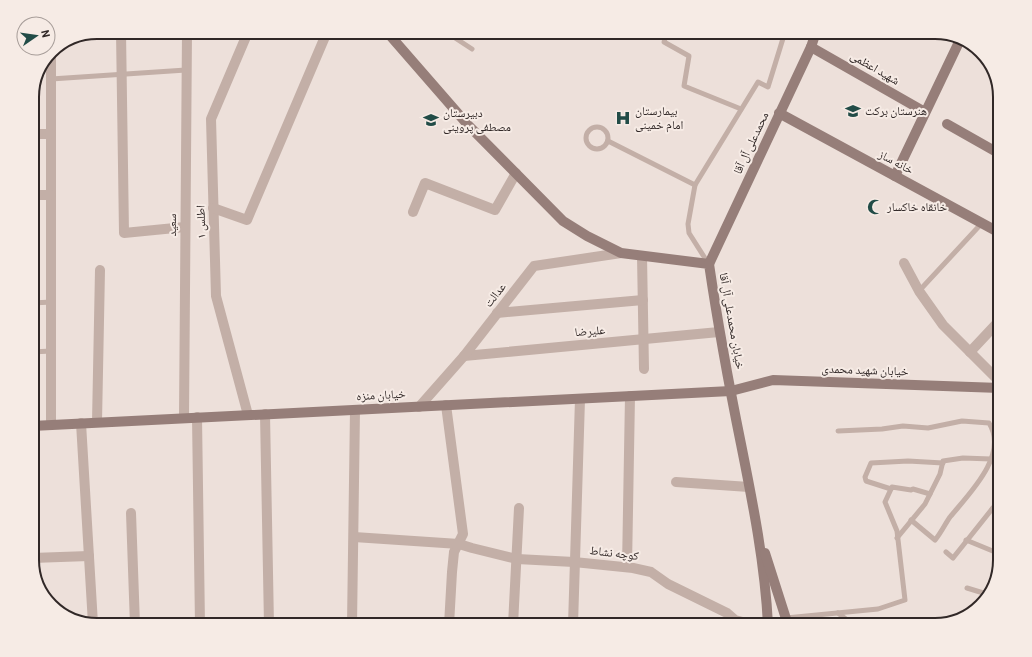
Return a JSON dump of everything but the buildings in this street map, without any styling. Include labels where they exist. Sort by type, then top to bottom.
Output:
[{"type":"street","points":[[121,39],[124,233],[186,227]]},
{"type":"street","name":"سعید","points":[[184,418],[187,39]]},
{"type":"street","name":"اطلس ۱","points":[[245,39],[211,119],[216,296],[248,415]]},
{"type":"street","points":[[213,208],[247,220],[324,39]]},
{"type":"street","name":"خیابان محمدعلی آل آقا","points":[[393,39],[468,125],[563,221],[587,236],[621,253],[709,264],[719,332],[757,529],[768,618]]},
{"type":"street","name":"محمدعلی آل آقا","points":[[709,264],[814,39]]},
{"type":"street","points":[[895,176],[958,44]]},
{"type":"street","name":"شهید اعظمی","points":[[811,47],[925,112]]},
{"type":"street","points":[[48,66],[52,79],[52,425]]},
{"type":"street","name":"خانه ساز","points":[[780,114],[993,229]]},
{"type":"street","points":[[947,124],[993,150]]},
{"type":"street","points":[[39,134],[51,134]]},
{"type":"street","points":[[413,212],[425,183],[495,210],[516,173]]},
{"type":"street","points":[[39,195],[51,196]]},
{"type":"street","name":"عدالت","points":[[419,407],[464,356],[534,266],[621,253]]},
{"type":"street","points":[[642,256],[644,369]]},
{"type":"street","points":[[904,262],[919,291],[943,325],[993,375]]},
{"type":"street","points":[[98,422],[100,270]]},
{"type":"street","points":[[497,313],[643,300]]},
{"type":"street","points":[[970,352],[993,327]]},
{"type":"street","name":"علیرضا","points":[[464,356],[719,332]]},
{"type":"street","name":"خیابان شهید محمدی","points":[[731,391],[773,380],[993,388]]},
{"type":"street","name":"خیابان منزه","points":[[39,426],[731,391]]},
{"type":"street","points":[[627,567],[630,396]]},
{"type":"street","points":[[574,618],[574,562],[580,399]]},
{"type":"street","points":[[446,405],[463,534],[454,552],[449,618]]},
{"type":"street","points":[[352,618],[355,410]]},
{"type":"street","points":[[265,414],[269,618]]},
{"type":"street","points":[[197,418],[200,618]]},
{"type":"street","points":[[81,423],[93,618]]},
{"type":"street","points":[[676,482],[749,487]]},
{"type":"street","points":[[513,618],[519,508]]},
{"type":"street","points":[[131,513],[136,618]]},
{"type":"street","name":"خیابان محمدعلی آل آقا","points":[[757,529],[786,618]]},
{"type":"street","name":"کوچه نشاط","points":[[354,537],[459,544],[517,559],[627,567],[651,572],[668,584],[727,613],[733,618]]},
{"type":"street","points":[[39,558],[89,556]]},
{"type":"lane","points":[[457,39],[472,49]]},
{"type":"lane","points":[[665,39],[664,42],[689,56],[684,86],[741,109]]},
{"type":"lane","points":[[709,264],[689,233],[688,224],[695,185],[758,82],[768,87],[783,39]]},
{"type":"lane","points":[[52,79],[186,70]]},
{"type":"lane","points":[[595,128],[602,128],[607,134],[608,141],[604,148],[596,149],[590,146],[586,139],[588,132],[595,128]]},
{"type":"lane","points":[[608,141],[695,185]]},
{"type":"lane","points":[[919,291],[982,223]]},
{"type":"lane","points":[[39,303],[52,302]]},
{"type":"lane","points":[[39,352],[51,351]]},
{"type":"lane","points":[[838,431],[882,429],[903,426],[928,428],[962,421],[989,423],[992,428],[993,435]]},
{"type":"lane","points":[[911,520],[934,540],[946,522],[982,478],[993,454]]},
{"type":"lane","points":[[930,494],[913,489],[892,487],[891,489],[866,481],[865,477],[871,463],[908,461],[943,463],[943,461],[963,458],[991,459]]},
{"type":"lane","points":[[897,538],[919,511],[930,494],[940,474],[943,463]]},
{"type":"lane","points":[[806,618],[878,609],[905,600],[897,531],[885,502],[891,489]]},
{"type":"lane","points":[[946,552],[953,558],[992,509]]},
{"type":"lane","points":[[966,540],[993,551]]},
{"type":"lane","points":[[967,588],[983,593]]},
{"type":"lane","points":[[838,613],[844,618]]},
{"type":"place","name":"هنرستان برکت","points":[[853,111]]},
{"type":"place","name":"بیمارستان امام خمینی","points":[[623,118]]},
{"type":"place","name":"دبیرستان مصطفی پروینی","points":[[431,120]]},
{"type":"place","name":"خانقاه خاکسار","points":[[875,207]]}]
